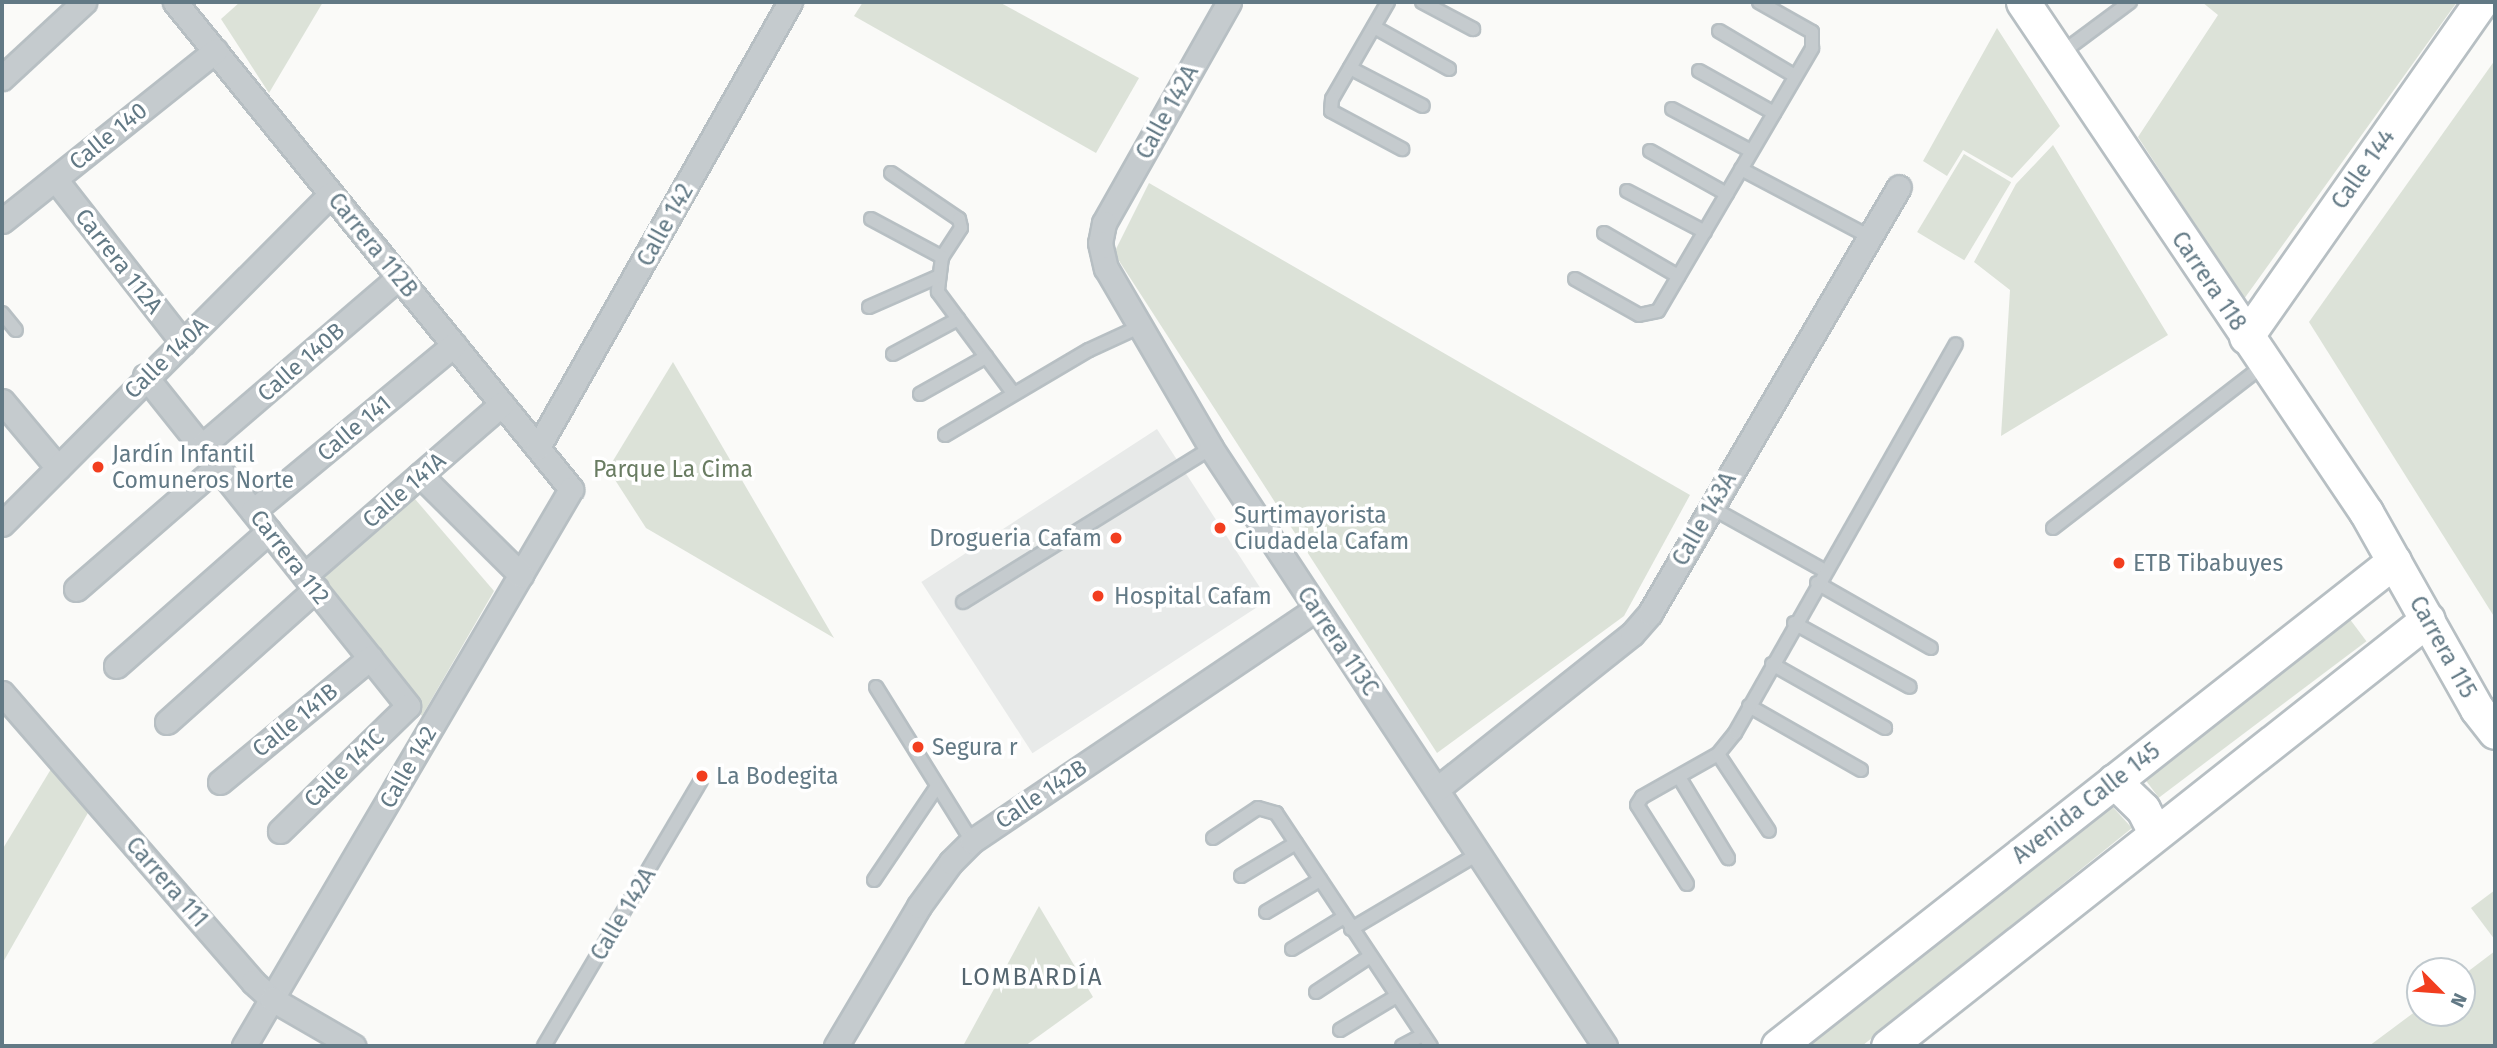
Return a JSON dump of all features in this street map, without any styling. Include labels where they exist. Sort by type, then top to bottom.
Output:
[{"type":"main road","name":"Carrera 118","points":[[2023,2],[2394,561]]},
{"type":"main road","name":"Calle 144","points":[[2246,337],[2481,2]]},
{"type":"main road","name":"Carrera 115","points":[[2394,561],[2477,709],[2495,732]]},
{"type":"main road","name":"Avenida Calle 145","points":[[1778,1046],[2394,561]]},
{"type":"main road","points":[[1888,1046],[2155,832],[2428,619]]},
{"type":"main road","points":[[2114,782],[2143,809],[2155,832]]},
{"type":"street","points":[[2,79],[84,2]]},
{"type":"street","name":"Carrera 112B","points":[[175,2],[571,489]]},
{"type":"street","name":"Calle 142","points":[[538,447],[790,2]]},
{"type":"street","name":"Calle 142A","points":[[1104,223],[1229,2]]},
{"type":"street","name":"Calle 140","points":[[2,221],[215,51]]},
{"type":"street","name":"Carrera 112A","points":[[55,179],[183,343]]},
{"type":"street","name":"Calle 143A","points":[[1437,789],[1632,634],[1650,613],[1899,187]]},
{"type":"street","name":"Calle 140A","points":[[2,524],[145,376],[183,343],[331,194]]},
{"type":"street","name":"Carrera 113C","points":[[1104,223],[1100,243],[1106,268],[1211,449],[1605,1046]]},
{"type":"street","name":"Calle 140B","points":[[202,446],[399,277]]},
{"type":"street","name":"Calle 141","points":[[253,510],[454,345]]},
{"type":"street","name":"Carrera 112","points":[[145,376],[408,706]]},
{"type":"street","points":[[2,401],[58,468]]},
{"type":"street","name":"Calle 141A","points":[[167,722],[421,475],[502,404]]},
{"type":"street","points":[[76,589],[218,466]]},
{"type":"street","points":[[421,475],[521,575]]},
{"type":"street","name":"Calle 142","points":[[244,1046],[571,489]]},
{"type":"street","points":[[116,666],[269,531]]},
{"type":"street","name":"Calle 142B","points":[[836,1046],[919,906],[951,862],[972,841],[1316,609]]},
{"type":"street","name":"Calle 141B","points":[[220,782],[370,658]]},
{"type":"street","name":"Carrera 111","points":[[2,693],[272,999],[353,1046]]},
{"type":"street","name":"Calle 141C","points":[[280,831],[408,706]]},
{"type":"lane","points":[[1388,2],[1332,99],[1331,111],[1402,149]]},
{"type":"lane","points":[[1422,2],[1473,29]]},
{"type":"lane","points":[[1576,279],[1639,315],[1650,316],[1658,311],[1812,48],[1812,32],[1759,2]]},
{"type":"lane","points":[[2059,55],[2130,2]]},
{"type":"lane","points":[[1374,27],[1449,69]]},
{"type":"lane","points":[[1719,31],[1795,76]]},
{"type":"lane","points":[[1350,68],[1423,106]]},
{"type":"lane","points":[[1699,71],[1773,113]]},
{"type":"lane","points":[[1672,109],[1751,151]]},
{"type":"lane","points":[[1650,151],[1727,194]]},
{"type":"lane","points":[[1741,169],[1870,237]]},
{"type":"lane","points":[[891,173],[960,219],[961,228],[942,257],[937,277],[938,292],[1013,393]]},
{"type":"lane","points":[[1627,191],[1704,232]]},
{"type":"lane","points":[[871,219],[942,257]]},
{"type":"lane","points":[[1604,233],[1678,276]]},
{"type":"lane","points":[[869,307],[937,277]]},
{"type":"lane","points":[[2,313],[16,330]]},
{"type":"lane","points":[[893,354],[958,319]]},
{"type":"lane","points":[[945,435],[1013,393],[1139,327]]},
{"type":"lane","points":[[1687,884],[1637,805],[1642,797],[1718,754],[1749,706],[1794,622],[1956,344]]},
{"type":"lane","points":[[920,394],[986,357]]},
{"type":"lane","points":[[2053,528],[2264,365]]},
{"type":"lane","points":[[963,602],[1211,449]]},
{"type":"lane","points":[[1710,507],[1825,571]]},
{"type":"lane","points":[[1817,583],[1931,648]]},
{"type":"lane","points":[[1794,622],[1910,687]]},
{"type":"lane","points":[[1773,664],[1885,729]]},
{"type":"lane","points":[[876,687],[936,788],[972,841]]},
{"type":"lane","points":[[1749,706],[1861,770]]},
{"type":"lane","points":[[1718,754],[1769,831]]},
{"type":"lane","points":[[1679,777],[1728,858]]},
{"type":"lane","name":"Calle 142A","points":[[544,1046],[701,782]]},
{"type":"lane","points":[[874,880],[936,788]]},
{"type":"lane","points":[[1213,838],[1258,808],[1268,807],[1296,843],[1395,997],[1431,1046]]},
{"type":"lane","points":[[1241,876],[1296,843]]},
{"type":"lane","points":[[1351,929],[1478,853]]},
{"type":"lane","points":[[1266,912],[1320,880]]},
{"type":"lane","points":[[1292,949],[1344,917]]},
{"type":"lane","points":[[1315,992],[1369,957]]},
{"type":"lane","points":[[1340,1030],[1395,997]]},
{"type":"lane","points":[[1402,1046],[1423,1035]]},
{"type":"shaded area","name":"Hospital Cafam","points":[[1157,429],[1268,600],[1032,753],[921,582]]},
{"type":"green space","points":[[240,2],[323,2],[269,93],[221,19]]},
{"type":"green space","points":[[863,2],[999,2],[1139,78],[1096,153],[854,16]]},
{"type":"green space","points":[[2202,2],[2457,2],[2244,299],[2138,137],[2218,15]]},
{"type":"green space","points":[[1997,28],[2060,126],[2012,178],[1963,150],[1947,176],[1923,161]]},
{"type":"green space","points":[[2495,60],[2495,618],[2309,322]]},
{"type":"green space","points":[[2053,145],[2168,335],[2001,436],[2010,290],[1974,262],[2016,184]]},
{"type":"green space","points":[[1964,154],[2011,182],[1964,260],[1917,232]]},
{"type":"green space","points":[[1149,183],[1690,495],[1624,616],[1437,753],[1114,253]]},
{"type":"green space","name":"Parque La Cima","points":[[673,362],[834,638],[646,528],[608,469]]},
{"type":"green space","points":[[409,492],[494,591],[422,716],[313,582]]},
{"type":"green space","points":[[2346,614],[2366,641],[2159,798],[2138,770]]},
{"type":"green space","points":[[51,769],[89,811],[2,964],[2,850]]},
{"type":"green space","points":[[2110,804],[2132,828],[1862,1046],[1807,1046]]},
{"type":"green space","points":[[2495,890],[2495,940],[2471,908]]},
{"type":"green space","points":[[1039,906],[1093,997],[1025,1046],[963,1046]]},
{"type":"green space","points":[[2495,951],[2495,1046],[2369,1046],[2406,1018],[2406,1027],[2476,1027],[2476,965]]},
{"type":"place","name":"Jardín Infantil Comuneros Norte","points":[[98,467]]},
{"type":"place","name":"Surtimayorista Ciudadela Cafam","points":[[1220,528]]},
{"type":"place","name":"Drogueria Cafam","points":[[1116,538]]},
{"type":"place","name":"ETB Tibabuyes","points":[[2119,563]]},
{"type":"place","name":"Hospital Cafam","points":[[1098,596]]},
{"type":"place","name":"Segura r","points":[[918,747]]},
{"type":"place","name":"La Bodegita","points":[[702,776]]},
{"type":"district","name":"LOMBARDÍA","points":[[1032,978]]}]
